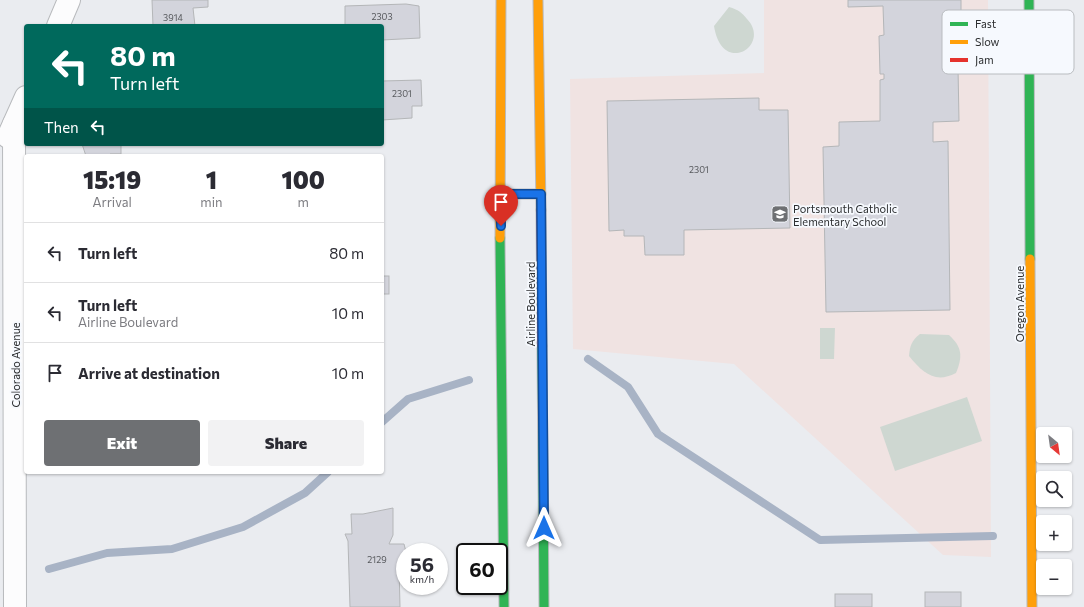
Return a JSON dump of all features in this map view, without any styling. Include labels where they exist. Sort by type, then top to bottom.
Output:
[{"type":"main road","points":[[501,0],[500,194],[504,607]]},
{"type":"main road","name":"Airline Boulevard","points":[[538,0],[544,607]]},
{"type":"main road","name":"Oregon Avenue","points":[[1029,0],[1029,10]]},
{"type":"main road","name":"Oregon Avenue","points":[[1029,74],[1032,607]]},
{"type":"main road","points":[[500,194],[541,194]]},
{"type":"street","points":[[59,24],[70,0]]},
{"type":"street","points":[[0,155],[24,102]]},
{"type":"street","name":"Colorado Avenue","points":[[14,124],[15,607]]},
{"type":"shaded area","name":"Portsmouth Catholic Elementary School","points":[[764,0],[988,0],[988,10],[942,10],[942,74],[988,74],[991,557],[943,555],[734,364],[573,349],[570,79],[764,73]]},
{"type":"shaded area","points":[[729,7],[738,10],[747,19],[753,29],[754,38],[750,46],[743,51],[735,53],[726,50],[719,41],[714,26]]},
{"type":"shaded area","points":[[820,328],[835,328],[834,359],[820,359]]},
{"type":"shaded area","points":[[920,334],[949,335],[953,339],[960,352],[960,362],[956,373],[949,376],[936,377],[924,372],[914,362],[909,356],[910,349],[913,341]]},
{"type":"shaded area","points":[[967,397],[982,441],[895,471],[880,427]]},
{"type":"building","points":[[152,0],[208,0],[208,7],[193,8],[195,24],[153,24]]},
{"type":"building","points":[[848,0],[961,0],[961,10],[942,10],[942,74],[958,74],[959,121],[933,122],[933,142],[948,141],[950,310],[826,312],[823,147],[839,146],[839,122],[880,121],[880,80],[884,79],[884,74],[880,74],[879,36],[884,35],[883,6],[848,7]]},
{"type":"building","points":[[406,4],[419,6],[420,38],[384,40],[384,24],[345,24],[345,6]]},
{"type":"building","points":[[421,80],[422,106],[412,106],[412,118],[384,120],[384,81]]},
{"type":"building","points":[[759,98],[759,110],[788,110],[790,228],[684,230],[684,255],[645,255],[644,236],[624,236],[624,230],[609,231],[607,101]]},
{"type":"building","points":[[83,146],[121,146],[121,154],[85,154]]},
{"type":"building","points":[[384,276],[389,276],[389,294],[384,294]]},
{"type":"building","points":[[393,508],[393,535],[389,544],[396,544],[396,595],[400,595],[400,607],[350,607],[348,541],[345,534],[352,534],[351,514],[363,514]]},
{"type":"building","points":[[925,592],[961,592],[961,607],[925,607]]},
{"type":"building","points":[[835,594],[872,594],[872,607],[835,607]]},
{"type":"waterway","points":[[588,359],[628,387],[658,434],[820,540],[993,536]]},
{"type":"waterway","points":[[384,420],[408,399],[469,380]]},
{"type":"waterway","points":[[49,569],[107,553],[172,549],[243,527],[305,493],[326,474]]},
{"type":"traffic: fast","points":[[1029,0],[1029,10]]},
{"type":"traffic: fast","points":[[1029,74],[1030,259]]},
{"type":"traffic: fast","points":[[500,194],[541,194]]},
{"type":"traffic: fast","points":[[500,238],[504,607]]},
{"type":"traffic: fast","points":[[542,346],[544,607]]},
{"type":"traffic: slow","points":[[500,238],[501,0]]},
{"type":"traffic: slow","points":[[538,0],[541,210]]},
{"type":"traffic: slow","points":[[1030,259],[1032,607]]},
{"type":"traffic: jam","points":[[541,210],[542,346]]},
{"type":"place","name":"Portsmouth Catholic Elementary School","points":[[780,214]]},
{"type":"route","points":[[501,226],[500,194],[541,194],[544,528]]}]
